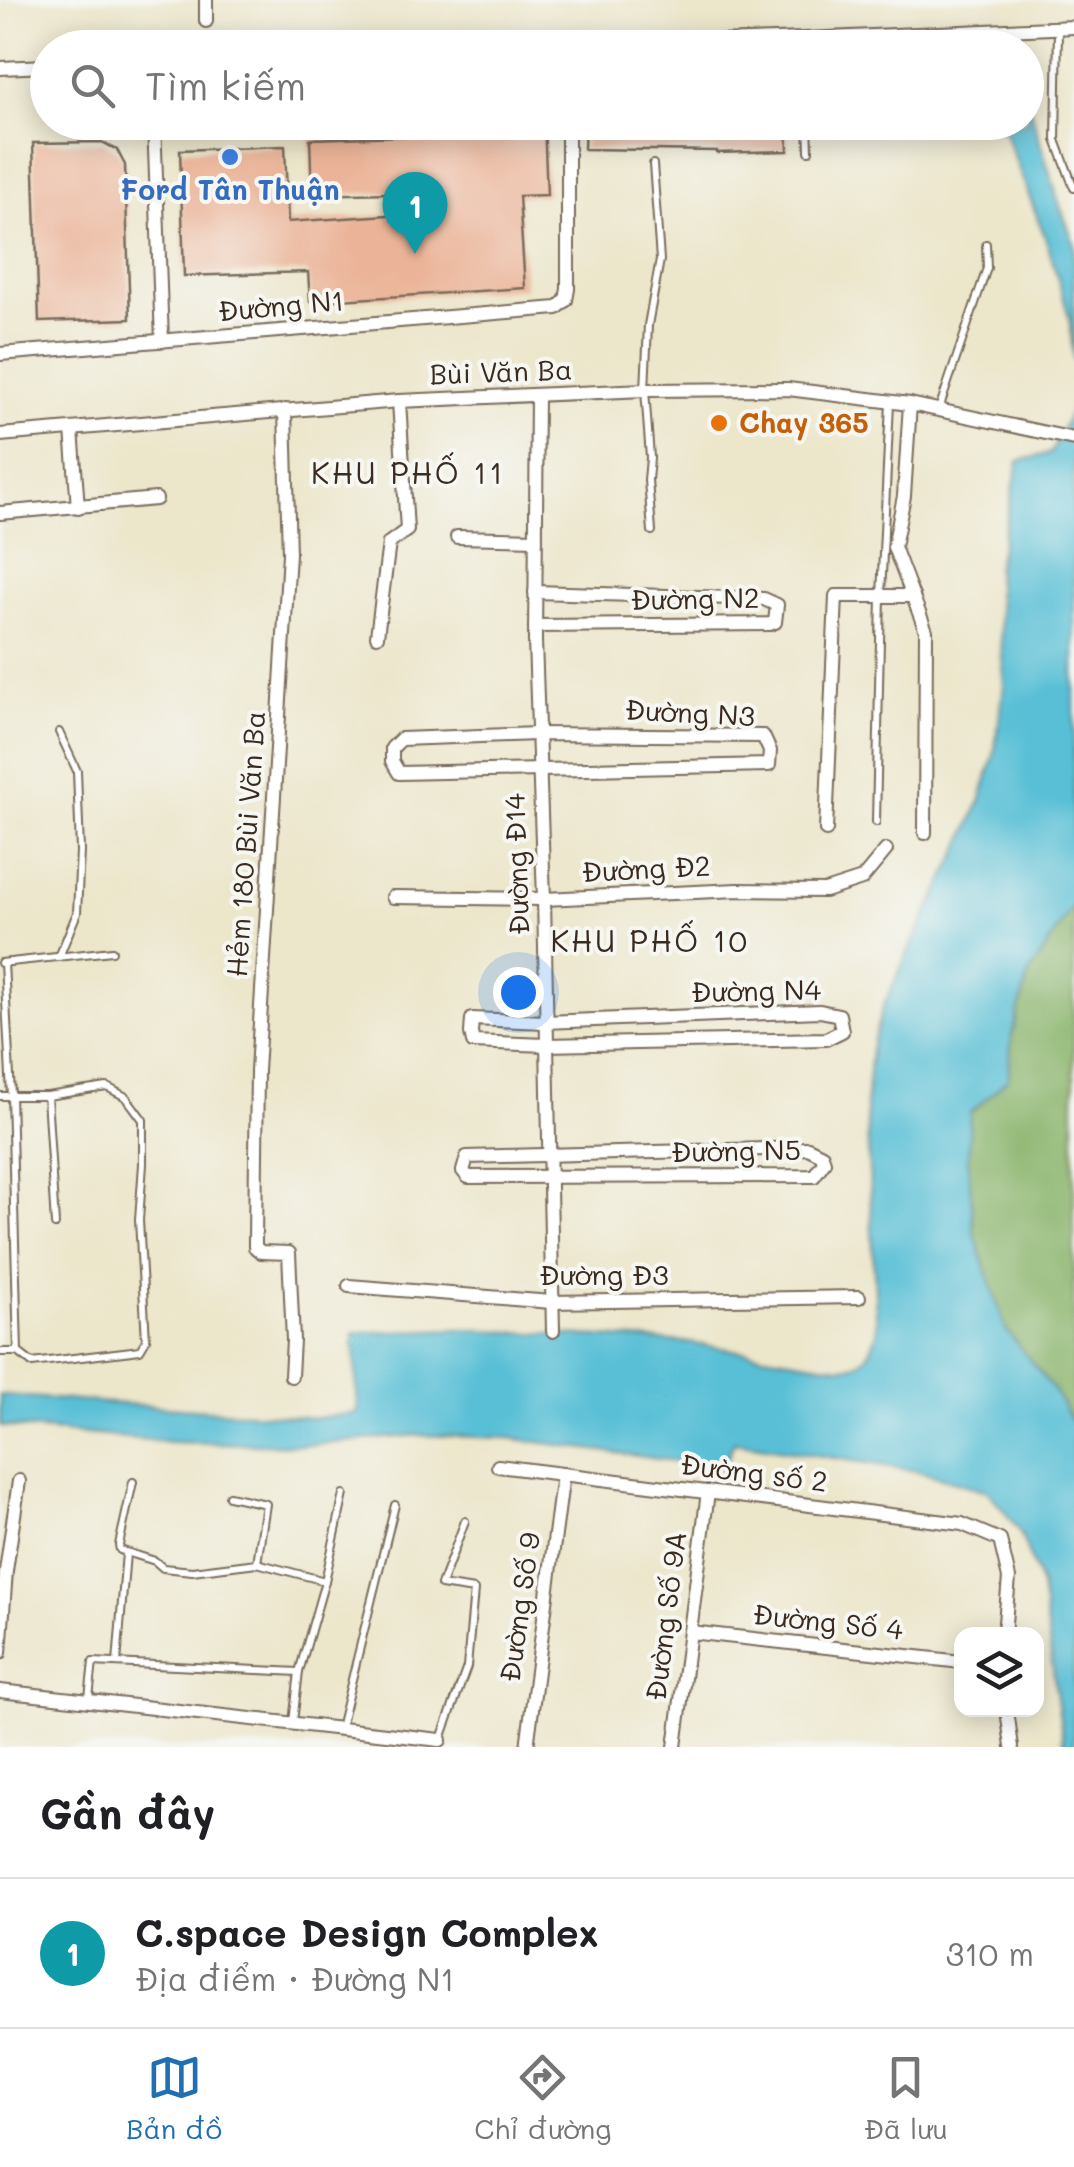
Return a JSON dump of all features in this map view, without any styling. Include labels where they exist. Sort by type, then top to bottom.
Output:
[{"type":"street","points":[[206,0],[206,21]]},
{"type":"street","points":[[1026,30],[1074,28]]},
{"type":"street","points":[[0,68],[30,67]]},
{"type":"street","points":[[155,140],[162,341]]},
{"type":"street","name":"Đường N1","points":[[0,354],[548,310],[564,303],[568,289],[568,140]]},
{"type":"street","name":"Bùi Văn Ba","points":[[0,436],[399,401],[646,390],[788,389],[910,404],[1074,439]]},
{"type":"street","name":"Đường Đ14","points":[[537,396],[535,626],[553,1331]]},
{"type":"street","points":[[377,636],[388,542],[407,530],[399,401]]},
{"type":"street","points":[[910,404],[904,496],[894,547],[926,631],[925,832]]},
{"type":"street","name":"Hẻm 180 Bùi Văn Ba","points":[[285,410],[289,554],[256,1072],[255,1247],[261,1252],[288,1252],[291,1376]]},
{"type":"street","points":[[72,430],[78,507]]},
{"type":"street","points":[[0,514],[156,499]]},
{"type":"street","points":[[456,537],[536,539]]},
{"type":"street","name":"Đường N2","points":[[535,592],[764,599],[777,604],[778,616],[770,624],[535,626]]},
{"type":"street","points":[[826,830],[836,596],[912,596]]},
{"type":"street","points":[[538,734],[401,739],[392,748],[392,761],[399,773],[539,771]]},
{"type":"street","name":"Đường N3","points":[[538,734],[763,736],[770,751],[769,765],[539,771]]},
{"type":"street","name":"Đường Đ2","points":[[393,897],[544,899],[738,890],[825,891],[862,878],[886,850]]},
{"type":"street","name":"Đường N4","points":[[820,1012],[839,1015],[842,1031],[826,1038],[546,1045],[473,1042],[472,1019],[545,1022],[820,1012]]},
{"type":"street","name":"Đường N5","points":[[808,1148],[822,1156],[824,1162],[814,1176],[548,1178],[468,1177],[463,1172],[467,1157],[808,1148]]},
{"type":"street","name":"Đường Đ3","points":[[349,1286],[552,1302],[859,1297]]},
{"type":"street","name":"Đường số 2","points":[[498,1466],[962,1524],[1000,1540],[1009,1578],[1005,1627]]},
{"type":"street","name":"Đường Số 9","points":[[527,1747],[563,1474]]},
{"type":"street","points":[[0,1653],[6,1571],[19,1481]]},
{"type":"street","name":"Đường Số 9A","points":[[675,1747],[708,1492]]},
{"type":"street","name":"Đường Số 4","points":[[690,1632],[954,1661]]},
{"type":"street","points":[[0,1692],[440,1740]]},
{"type":"street","points":[[1008,1717],[1012,1747]]},
{"type":"lane","points":[[1058,28],[1056,140],[1074,188]]},
{"type":"lane","points":[[809,140],[809,151]]},
{"type":"lane","points":[[652,531],[646,390],[648,325],[660,260],[653,164]]},
{"type":"lane","points":[[939,411],[987,268],[986,244]]},
{"type":"lane","points":[[876,822],[890,402]]},
{"type":"lane","points":[[60,732],[77,770],[80,852],[77,913],[60,957]]},
{"type":"lane","points":[[18,1352],[11,1095],[2,963],[112,951]]},
{"type":"lane","points":[[0,1096],[47,1096],[108,1087],[126,1098],[143,1120],[139,1220],[146,1340],[140,1350],[32,1363],[18,1352],[0,1352]]},
{"type":"lane","points":[[47,1096],[55,1225]]},
{"type":"lane","points":[[133,1482],[120,1550],[155,1560],[163,1568],[192,1570],[257,1563],[325,1581]]},
{"type":"lane","points":[[293,1724],[300,1672],[344,1494]]},
{"type":"lane","points":[[229,1496],[266,1504],[257,1563]]},
{"type":"lane","points":[[340,1729],[395,1505]]},
{"type":"lane","points":[[440,1740],[467,1667],[474,1590],[441,1585],[465,1521]]},
{"type":"lane","points":[[117,1663],[126,1553]]},
{"type":"lane","points":[[89,1701],[93,1662],[300,1672]]},
{"type":"green space","points":[[1074,904],[1074,1425],[1053,1389],[1006,1330],[974,1232],[968,1159],[970,1113],[1008,1079],[1012,1034],[1029,974]]},
{"type":"water","points":[[1008,140],[1040,140],[1074,243],[1074,360],[1069,316],[1046,239]]},
{"type":"water","points":[[1074,405],[1074,904],[1029,974],[1012,1034],[1008,1079],[970,1113],[968,1159],[974,1232],[1006,1330],[1053,1389],[1074,1425],[1074,1747],[1064,1747],[1041,1586],[1019,1530],[988,1491],[918,1471],[734,1442],[723,1468],[509,1438],[418,1435],[309,1445],[172,1442],[0,1426],[0,1395],[316,1418],[358,1413],[354,1333],[462,1329],[683,1342],[840,1367],[865,1358],[877,1333],[866,1107],[871,1049],[883,1007],[961,846],[994,755],[1004,686],[996,570],[1019,461],[1051,453]]},
{"type":"building","points":[[310,140],[545,140],[547,195],[519,196],[525,288],[310,302],[308,272],[184,276],[180,150],[285,146],[288,222],[431,212],[430,192],[312,195]]},
{"type":"building","points":[[584,140],[788,140],[788,151],[717,153],[584,149]]},
{"type":"building","points":[[102,142],[117,150],[125,165],[130,319],[39,322],[33,143]]},
{"type":"place","name":"Ford Tân Thuận","points":[[230,157]]},
{"type":"place","name":"C.space Design Complex","points":[[415,254]]},
{"type":"place","name":"Chay 365","points":[[719,423]]},
{"type":"district","name":"KHU PHỐ 11","points":[[408,474]]},
{"type":"district","name":"KHU PHỐ 10","points":[[650,942]]}]
